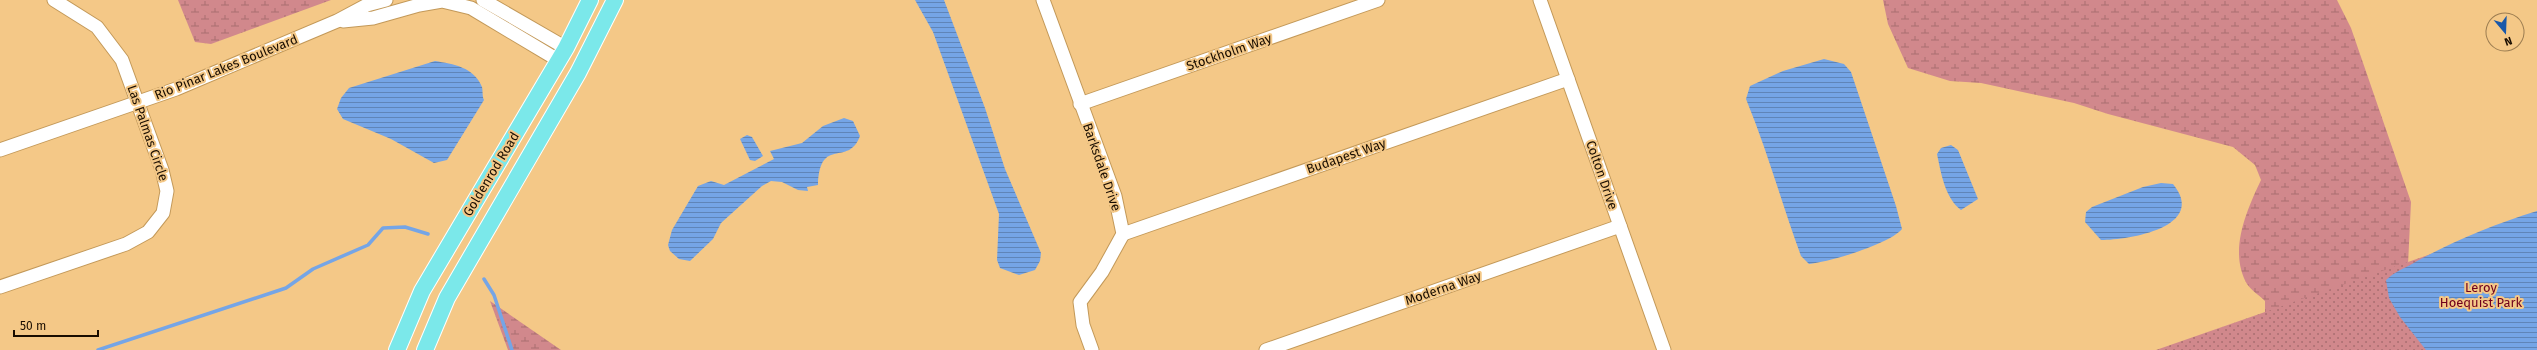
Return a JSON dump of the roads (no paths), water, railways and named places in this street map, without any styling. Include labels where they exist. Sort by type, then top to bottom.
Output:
[{"type":"main road","name":"Goldenrod Road","points":[[425,350],[447,298],[578,73],[614,0]]},
{"type":"main road","name":"Goldenrod Road","points":[[397,350],[422,291],[562,54],[589,1]]},
{"type":"main road","points":[[578,73],[589,1]]},
{"type":"main road","points":[[551,118],[552,103],[567,75],[562,54]]},
{"type":"street","name":"Las Palmas Circle","points":[[0,287],[126,244],[148,232],[163,214],[167,191],[139,102],[122,60],[97,27],[54,0]]},
{"type":"street","name":"Rio Pinar Lakes Boulevard","points":[[0,150],[139,102],[337,21],[367,5],[386,0]]},
{"type":"street","points":[[483,0],[562,54]]},
{"type":"street","name":"Barksdale Drive","points":[[1043,0],[1115,196],[1123,234]]},
{"type":"street","name":"Stockholm Way","points":[[1080,104],[1378,0]]},
{"type":"street","name":"Colton Drive","points":[[1540,0],[1664,350]]},
{"type":"street","name":"Rio Pinar Lakes Boulevard","points":[[337,21],[373,18],[420,5],[442,1],[471,8],[562,54]]},
{"type":"street","name":"Budapest Way","points":[[1123,234],[1568,79]]},
{"type":"street","name":"Moderna Way","points":[[1266,350],[1620,226]]},
{"type":"street","points":[[1092,350],[1083,325],[1080,302],[1102,272],[1123,234]]},
{"type":"water","points":[[915,0],[944,0],[985,108],[1005,169],[1041,253],[1040,261],[1035,270],[1019,275],[1000,268],[997,260],[999,214],[933,32]]},
{"type":"water","points":[[1824,59],[1844,64],[1851,72],[1896,206],[1902,229],[1885,241],[1873,246],[1830,260],[1809,264],[1801,256],[1761,138],[1746,99],[1750,86],[1783,71]]},
{"type":"water","points":[[435,61],[456,65],[474,75],[482,87],[484,100],[447,160],[434,163],[391,139],[343,119],[337,109],[341,98],[349,88]]},
{"type":"water","points":[[844,118],[853,121],[860,136],[855,145],[849,150],[829,156],[824,161],[820,170],[818,185],[807,187],[808,191],[798,190],[782,182],[771,181],[762,186],[721,223],[713,239],[690,261],[679,259],[670,251],[668,245],[672,230],[698,186],[711,181],[724,185],[774,159],[770,151],[802,143],[823,126]]},
{"type":"water","points":[[747,135],[752,137],[763,156],[755,161],[750,160],[740,139]]},
{"type":"water","points":[[1951,145],[1958,150],[1978,199],[1961,210],[1951,199],[1944,185],[1937,154],[1941,148]]},
{"type":"water","points":[[2161,183],[2173,184],[2181,199],[2180,211],[2173,221],[2161,228],[2145,234],[2101,240],[2085,222],[2086,212],[2092,207],[2143,187]]},
{"type":"water","points":[[2537,211],[2537,350],[2426,350],[2400,317],[2389,298],[2386,280],[2393,274],[2461,239],[2506,221]]},
{"type":"waterway","points":[[98,350],[286,288],[313,269],[368,245],[383,228],[405,227],[428,234]]},
{"type":"waterway","points":[[484,279],[494,295],[512,350]]},
{"type":"park label","name":"Leroy Hoequist Park","points":[[2481,294]]}]
